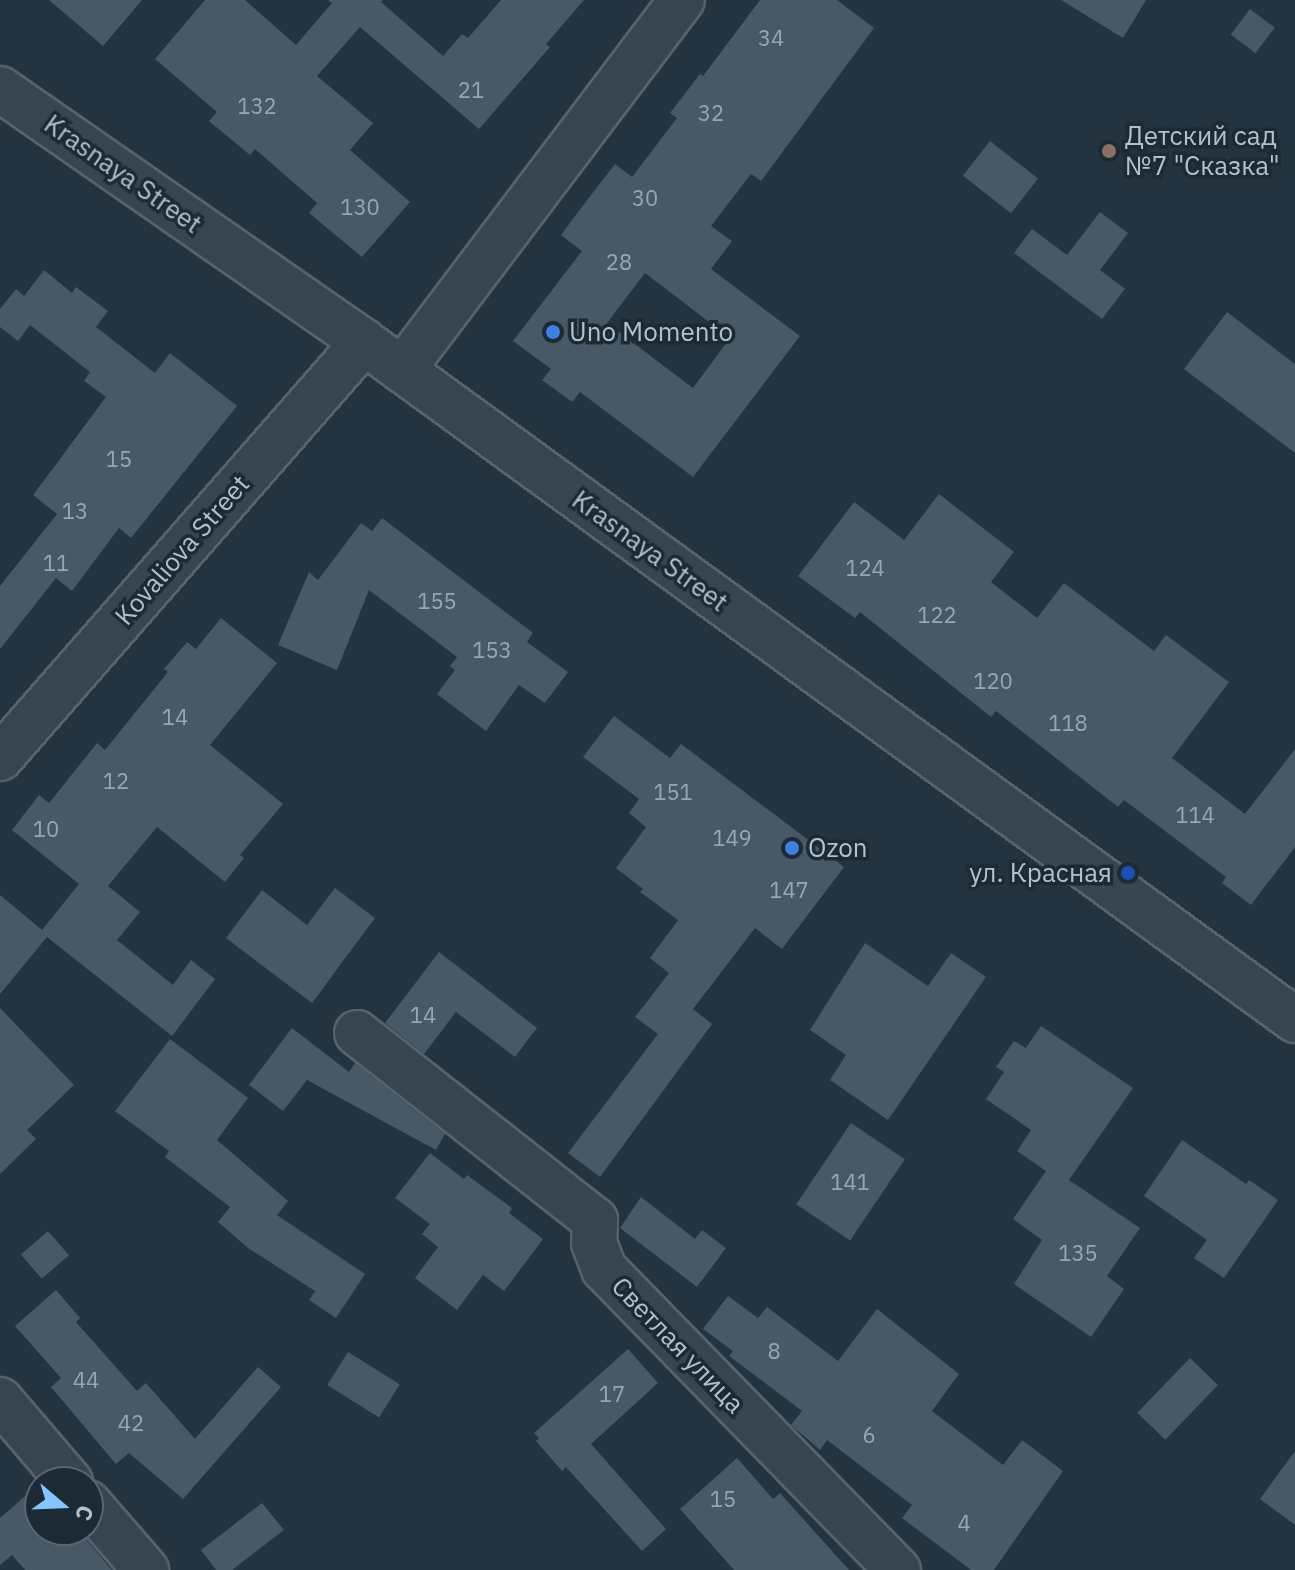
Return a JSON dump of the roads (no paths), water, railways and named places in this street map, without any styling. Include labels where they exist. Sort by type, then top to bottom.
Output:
[{"type":"street","points":[[402,370],[682,0]]},
{"type":"street","name":"Krasnaya Street","points":[[0,89],[364,342],[1295,1020]]},
{"type":"street","name":"Kovaliova Street","points":[[0,758],[364,342]]},
{"type":"street","name":"Светлая улица","points":[[357,1033],[595,1220],[594,1243],[604,1269],[898,1570]]},
{"type":"street","points":[[0,1400],[56,1466]]},
{"type":"street","points":[[104,1521],[146,1570]]},
{"type":"place","name":"Детский сад №7 \"Сказка\"","points":[[1109,151]]},
{"type":"place","name":"Uno Momento","points":[[553,332]]},
{"type":"place","name":"Ozon","points":[[792,848]]},
{"type":"place","name":"ул. Красная","points":[[1128,873]]}]
